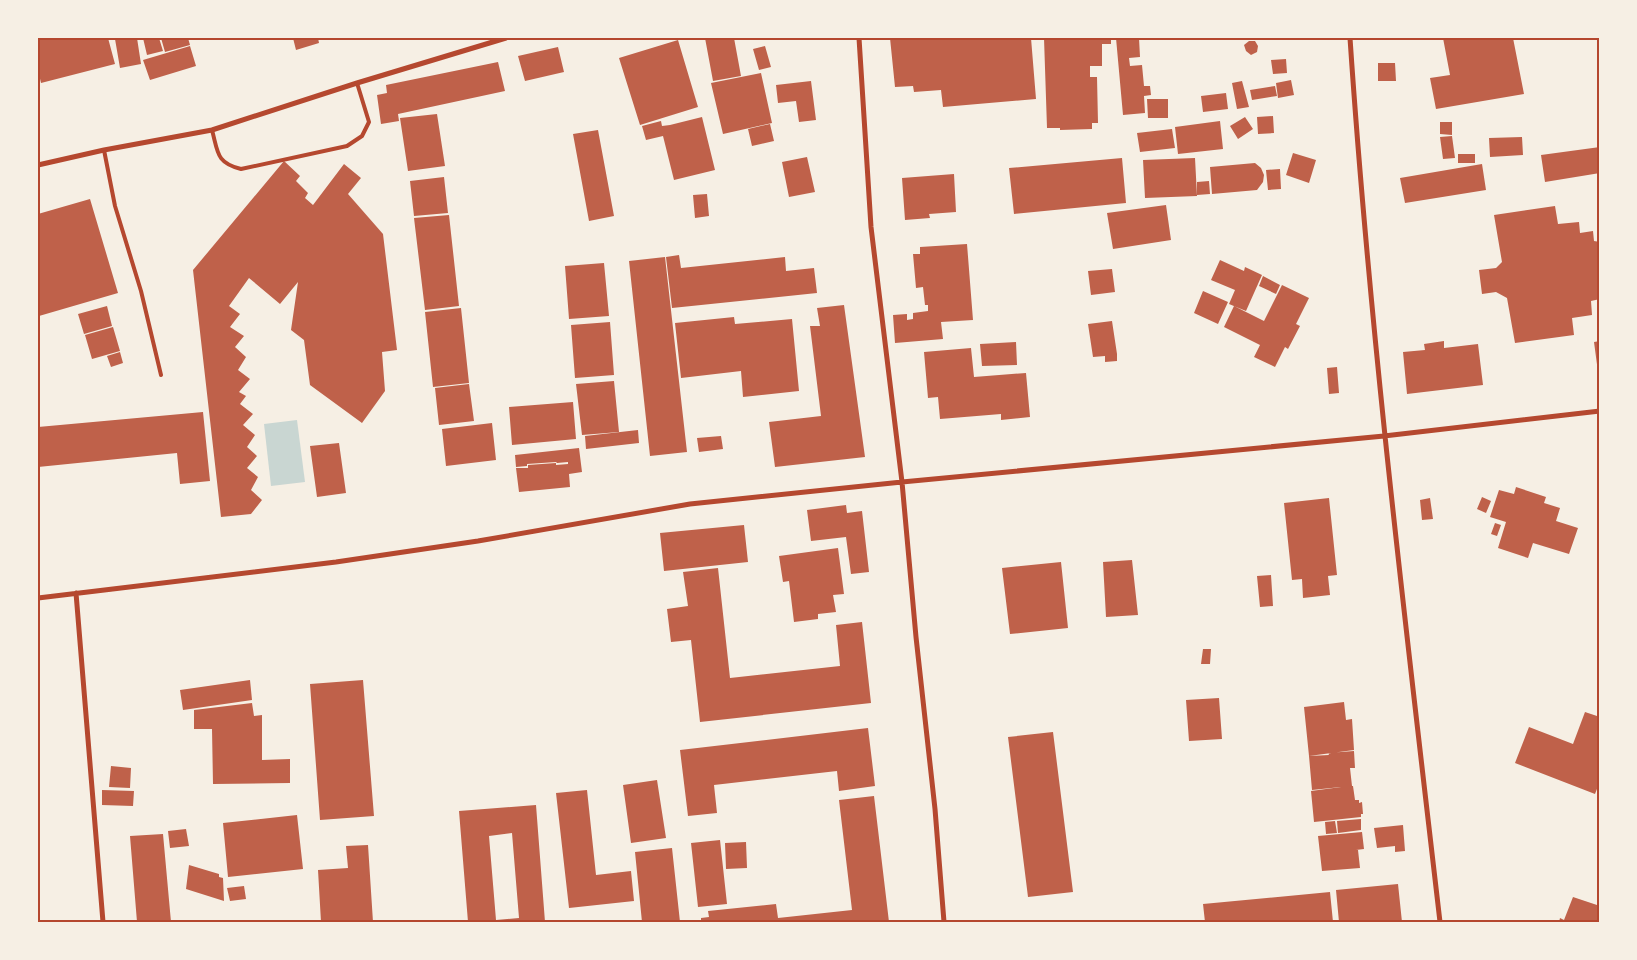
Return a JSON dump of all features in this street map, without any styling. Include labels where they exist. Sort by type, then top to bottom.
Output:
[{"type":"street","points":[[38,165],[104,150],[212,130],[357,83],[506,38]]},
{"type":"street","points":[[859,38],[871,228],[902,482],[916,637],[935,809],[944,922]]},
{"type":"street","points":[[1350,38],[1358,165],[1384,436],[1440,922]]},
{"type":"street","points":[[38,598],[336,562],[440,547],[690,504],[1384,436],[1600,411]]},
{"type":"street","points":[[76,593],[103,922]]},
{"type":"lane","points":[[212,130],[219,157],[224,163],[240,169],[348,146],[362,136],[369,122],[357,83]]},
{"type":"lane","points":[[104,150],[115,206],[142,292],[161,375]]},
{"type":"shaded area","points":[[297,420],[305,482],[271,486],[264,424]]},
{"type":"building","points":[[38,38],[108,38],[115,64],[41,83],[38,70]]},
{"type":"building","points":[[137,38],[141,64],[120,68],[115,39]]},
{"type":"building","points":[[143,38],[159,38],[163,51],[147,55]]},
{"type":"building","points":[[161,38],[188,38],[190,45],[165,52]]},
{"type":"building","points":[[293,38],[318,38],[319,43],[296,50]]},
{"type":"building","points":[[705,38],[734,38],[741,76],[713,81]]},
{"type":"building","points":[[890,38],[1031,38],[1036,99],[943,107],[941,90],[914,92],[913,86],[895,87]]},
{"type":"building","points":[[1044,38],[1111,38],[1111,44],[1102,44],[1102,66],[1090,66],[1090,77],[1097,77],[1098,123],[1092,123],[1092,129],[1060,130],[1060,128],[1047,128]]},
{"type":"building","points":[[1116,38],[1139,38],[1140,57],[1129,58],[1130,66],[1142,65],[1144,86],[1150,86],[1151,95],[1144,96],[1145,113],[1123,115]]},
{"type":"building","points":[[1443,38],[1513,38],[1524,94],[1436,109],[1430,78],[1450,75]]},
{"type":"building","points":[[678,40],[698,107],[640,125],[619,58]]},
{"type":"building","points":[[1249,41],[1255,41],[1258,46],[1257,52],[1251,55],[1246,51],[1244,45]]},
{"type":"building","points":[[190,46],[196,66],[150,80],[143,60]]},
{"type":"building","points":[[765,46],[771,67],[759,70],[753,49]]},
{"type":"building","points":[[558,47],[564,72],[525,81],[518,56]]},
{"type":"building","points":[[1286,59],[1287,73],[1273,74],[1271,60]]},
{"type":"building","points":[[498,62],[505,91],[398,114],[399,121],[381,124],[377,95],[387,93],[386,85]]},
{"type":"building","points":[[1378,63],[1395,63],[1396,81],[1378,81]]},
{"type":"building","points":[[761,73],[772,123],[723,134],[711,83]]},
{"type":"building","points":[[1291,80],[1294,95],[1278,98],[1276,83]]},
{"type":"building","points":[[811,81],[816,120],[799,122],[796,101],[778,103],[776,85]]},
{"type":"building","points":[[1242,81],[1249,107],[1237,109],[1232,83]]},
{"type":"building","points":[[1275,86],[1277,96],[1252,100],[1250,90]]},
{"type":"building","points":[[1226,93],[1228,109],[1203,112],[1201,96]]},
{"type":"building","points":[[1147,99],[1168,99],[1168,118],[1148,118]]},
{"type":"building","points":[[437,114],[445,166],[408,171],[400,118]]},
{"type":"building","points":[[1273,116],[1274,133],[1258,134],[1257,117]]},
{"type":"building","points":[[702,117],[715,170],[674,180],[663,136],[646,140],[642,126],[661,121],[662,126],[670,125]]},
{"type":"building","points":[[1245,117],[1253,129],[1238,139],[1230,126]]},
{"type":"building","points":[[1220,121],[1223,149],[1178,154],[1175,127]]},
{"type":"building","points":[[1440,122],[1452,122],[1452,135],[1440,134]]},
{"type":"building","points":[[770,124],[774,141],[752,146],[748,129]]},
{"type":"building","points":[[1172,129],[1175,148],[1140,152],[1137,133]]},
{"type":"building","points":[[598,130],[614,216],[589,221],[573,134]]},
{"type":"building","points":[[1452,136],[1455,158],[1443,159],[1440,137]]},
{"type":"building","points":[[1522,137],[1523,155],[1490,157],[1489,138]]},
{"type":"building","points":[[1600,147],[1600,173],[1545,182],[1541,155]]},
{"type":"building","points":[[1293,153],[1316,160],[1309,183],[1286,175]]},
{"type":"building","points":[[1458,154],[1475,154],[1475,163],[1458,163]]},
{"type":"building","points":[[807,157],[815,192],[789,197],[782,162]]},
{"type":"building","points":[[1122,158],[1126,203],[1014,214],[1009,168]]},
{"type":"building","points":[[1195,158],[1197,196],[1145,198],[1143,160]]},
{"type":"building","points":[[284,161],[300,176],[296,181],[308,193],[305,198],[313,205],[344,164],[361,178],[348,194],[383,234],[397,350],[382,352],[385,391],[362,423],[310,385],[304,340],[291,330],[298,282],[280,304],[249,278],[229,306],[240,314],[230,327],[244,336],[235,347],[246,357],[238,370],[250,379],[239,392],[246,396],[240,404],[253,414],[243,425],[255,435],[247,447],[257,456],[247,468],[258,477],[251,490],[262,500],[251,514],[221,517],[193,270]]},
{"type":"building","points":[[1255,163],[1261,168],[1264,175],[1263,182],[1257,190],[1212,194],[1210,167]]},
{"type":"building","points":[[1482,164],[1486,190],[1405,203],[1400,178]]},
{"type":"building","points":[[1280,169],[1281,189],[1268,190],[1266,170]]},
{"type":"building","points":[[954,174],[956,212],[929,214],[930,218],[905,220],[902,178]]},
{"type":"building","points":[[444,177],[448,213],[414,216],[410,181]]},
{"type":"building","points":[[1209,181],[1210,194],[1197,195],[1197,182]]},
{"type":"building","points":[[707,194],[709,216],[695,218],[693,195]]},
{"type":"building","points":[[90,199],[118,293],[39,316],[38,214]]},
{"type":"building","points":[[1166,205],[1171,240],[1113,249],[1107,213]]},
{"type":"building","points":[[1555,206],[1558,224],[1579,222],[1580,233],[1593,231],[1594,241],[1600,242],[1600,299],[1591,301],[1592,315],[1572,318],[1574,335],[1515,343],[1507,298],[1496,292],[1482,294],[1479,270],[1496,268],[1502,262],[1494,215]]},
{"type":"building","points":[[449,215],[459,306],[425,310],[414,218]]},
{"type":"building","points":[[967,244],[973,320],[941,322],[943,339],[895,343],[893,315],[907,314],[907,320],[913,319],[913,313],[928,311],[928,305],[925,305],[923,287],[916,288],[913,254],[920,254],[920,247]]},
{"type":"building","points":[[679,255],[681,268],[785,257],[786,271],[814,268],[817,293],[672,308],[666,257]]},
{"type":"building","points":[[665,257],[687,452],[650,456],[629,261]]},
{"type":"building","points":[[1220,260],[1244,271],[1245,267],[1262,275],[1246,311],[1229,304],[1235,290],[1211,280]]},
{"type":"building","points":[[604,263],[609,316],[569,319],[565,266]]},
{"type":"building","points":[[1112,269],[1115,292],[1091,295],[1088,271]]},
{"type":"building","points":[[1263,276],[1280,285],[1276,294],[1259,286]]},
{"type":"building","points":[[1282,285],[1309,298],[1296,324],[1300,326],[1288,349],[1285,347],[1275,367],[1254,357],[1260,345],[1224,327],[1234,306],[1264,321]]},
{"type":"building","points":[[1203,291],[1228,302],[1218,324],[1194,313]]},
{"type":"building","points":[[844,305],[865,457],[775,467],[769,422],[821,416],[810,326],[820,326],[817,308]]},
{"type":"building","points":[[107,306],[112,326],[84,334],[78,314]]},
{"type":"building","points":[[461,308],[469,383],[433,387],[425,312]]},
{"type":"building","points":[[734,317],[735,324],[792,319],[799,391],[743,397],[741,371],[681,378],[675,323]]},
{"type":"building","points":[[1112,321],[1117,361],[1105,362],[1105,356],[1093,357],[1088,324]]},
{"type":"building","points":[[610,322],[614,375],[575,378],[571,325]]},
{"type":"building","points":[[113,327],[120,351],[92,359],[85,335]]},
{"type":"building","points":[[1444,341],[1444,348],[1478,344],[1483,385],[1407,394],[1403,352],[1425,350],[1424,344]]},
{"type":"building","points":[[1600,341],[1600,372],[1598,372],[1594,342]]},
{"type":"building","points":[[1016,342],[1017,365],[982,366],[980,344]]},
{"type":"building","points":[[971,348],[974,377],[1026,373],[1030,417],[1001,420],[1001,414],[940,419],[938,397],[928,398],[924,352]]},
{"type":"building","points":[[120,352],[123,363],[111,367],[107,356]]},
{"type":"building","points":[[1337,367],[1339,393],[1329,394],[1327,368]]},
{"type":"building","points":[[614,381],[619,432],[582,435],[576,384]]},
{"type":"building","points":[[469,384],[474,421],[439,425],[435,388]]},
{"type":"building","points":[[573,402],[576,439],[512,445],[509,407]]},
{"type":"building","points":[[203,412],[210,481],[180,484],[177,453],[38,467],[38,427]]},
{"type":"building","points":[[492,423],[496,460],[446,466],[442,429]]},
{"type":"building","points":[[638,430],[639,443],[586,449],[585,436]]},
{"type":"building","points":[[721,436],[723,449],[699,452],[697,438]]},
{"type":"building","points":[[339,443],[346,493],[317,497],[310,446]]},
{"type":"building","points":[[579,448],[582,472],[569,474],[570,487],[519,492],[516,468],[528,468],[528,465],[568,464],[568,462],[527,464],[527,466],[516,467],[515,455]]},
{"type":"building","points":[[1516,487],[1546,497],[1544,503],[1560,508],[1556,521],[1578,528],[1569,554],[1533,543],[1528,558],[1498,548],[1506,522],[1490,517],[1499,490],[1514,494]]},
{"type":"building","points":[[1482,497],[1491,501],[1486,513],[1477,509]]},
{"type":"building","points":[[1329,498],[1337,575],[1328,576],[1330,595],[1303,598],[1302,579],[1292,580],[1284,503]]},
{"type":"building","points":[[1430,498],[1433,519],[1422,520],[1420,500]]},
{"type":"building","points":[[846,505],[847,513],[862,511],[869,572],[851,574],[846,537],[811,541],[807,510]]},
{"type":"building","points":[[1495,523],[1501,525],[1497,536],[1491,534]]},
{"type":"building","points":[[744,525],[748,562],[664,571],[660,533]]},
{"type":"building","points":[[838,548],[844,594],[833,595],[836,612],[818,614],[818,619],[794,622],[789,581],[783,582],[779,556]]},
{"type":"building","points":[[1132,560],[1138,615],[1106,617],[1103,562]]},
{"type":"building","points":[[1061,562],[1068,628],[1010,634],[1002,568]]},
{"type":"building","points":[[718,568],[730,678],[840,666],[836,625],[862,622],[871,703],[700,722],[691,640],[671,642],[667,609],[688,606],[683,572]]},
{"type":"building","points":[[1271,575],[1273,606],[1260,607],[1257,576]]},
{"type":"building","points":[[1203,649],[1211,649],[1210,664],[1201,664]]},
{"type":"building","points":[[250,680],[252,700],[183,710],[180,690]]},
{"type":"building","points":[[363,680],[374,816],[320,820],[310,684]]},
{"type":"building","points":[[1219,698],[1222,739],[1189,741],[1186,700]]},
{"type":"building","points":[[1344,702],[1346,720],[1352,719],[1354,750],[1309,756],[1304,707]]},
{"type":"building","points":[[252,703],[254,716],[262,715],[262,760],[290,759],[290,783],[213,784],[212,729],[194,729],[194,710]]},
{"type":"building","points":[[1585,712],[1600,717],[1600,781],[1595,794],[1515,763],[1529,727],[1573,744]]},
{"type":"building","points":[[868,728],[875,786],[839,791],[837,771],[714,785],[717,813],[688,816],[680,750]]},
{"type":"building","points":[[1053,732],[1073,892],[1028,897],[1008,737]]},
{"type":"building","points":[[1354,751],[1355,768],[1350,768],[1352,786],[1355,800],[1359,800],[1359,803],[1362,802],[1363,814],[1361,814],[1361,817],[1314,822],[1311,791],[1341,787],[1312,790],[1309,756]]},
{"type":"building","points":[[111,766],[131,768],[130,788],[109,787]]},
{"type":"building","points":[[657,780],[666,838],[631,843],[623,785]]},
{"type":"building","points":[[102,790],[134,791],[133,806],[102,805]]},
{"type":"building","points":[[587,790],[596,875],[631,871],[634,901],[569,908],[556,793]]},
{"type":"building","points":[[874,796],[889,922],[701,922],[701,918],[709,917],[708,911],[776,904],[778,918],[852,910],[839,800]]},
{"type":"building","points":[[536,805],[545,922],[468,922],[459,811]],"holes":[[[512,833],[519,918],[496,920],[489,836]]]},
{"type":"building","points":[[297,815],[303,869],[228,877],[223,823]]},
{"type":"building","points":[[1361,819],[1361,830],[1338,833],[1337,821]]},
{"type":"building","points":[[1335,821],[1337,833],[1326,834],[1325,822]]},
{"type":"building","points":[[1403,825],[1405,851],[1395,852],[1395,846],[1377,848],[1374,828]]},
{"type":"building","points":[[186,829],[189,846],[170,848],[168,831]]},
{"type":"building","points":[[1362,832],[1364,849],[1356,850],[1358,850],[1360,868],[1322,871],[1318,836]]},
{"type":"building","points":[[163,834],[171,922],[137,922],[130,836]]},
{"type":"building","points":[[720,840],[727,904],[698,907],[691,843]]},
{"type":"building","points":[[746,842],[747,868],[726,869],[725,843]]},
{"type":"building","points":[[368,845],[373,922],[321,922],[318,870],[348,868],[346,846]]},
{"type":"building","points":[[672,848],[680,922],[642,922],[635,852]]},
{"type":"building","points":[[189,865],[219,874],[219,877],[223,878],[224,901],[186,889]]},
{"type":"building","points":[[1398,884],[1402,922],[1339,922],[1336,890]]},
{"type":"building","points":[[244,886],[246,899],[230,901],[227,888]]},
{"type":"building","points":[[1330,892],[1333,922],[1205,922],[1203,904]]},
{"type":"building","points":[[1573,897],[1600,906],[1600,922],[1559,922],[1560,918],[1564,920]]}]
